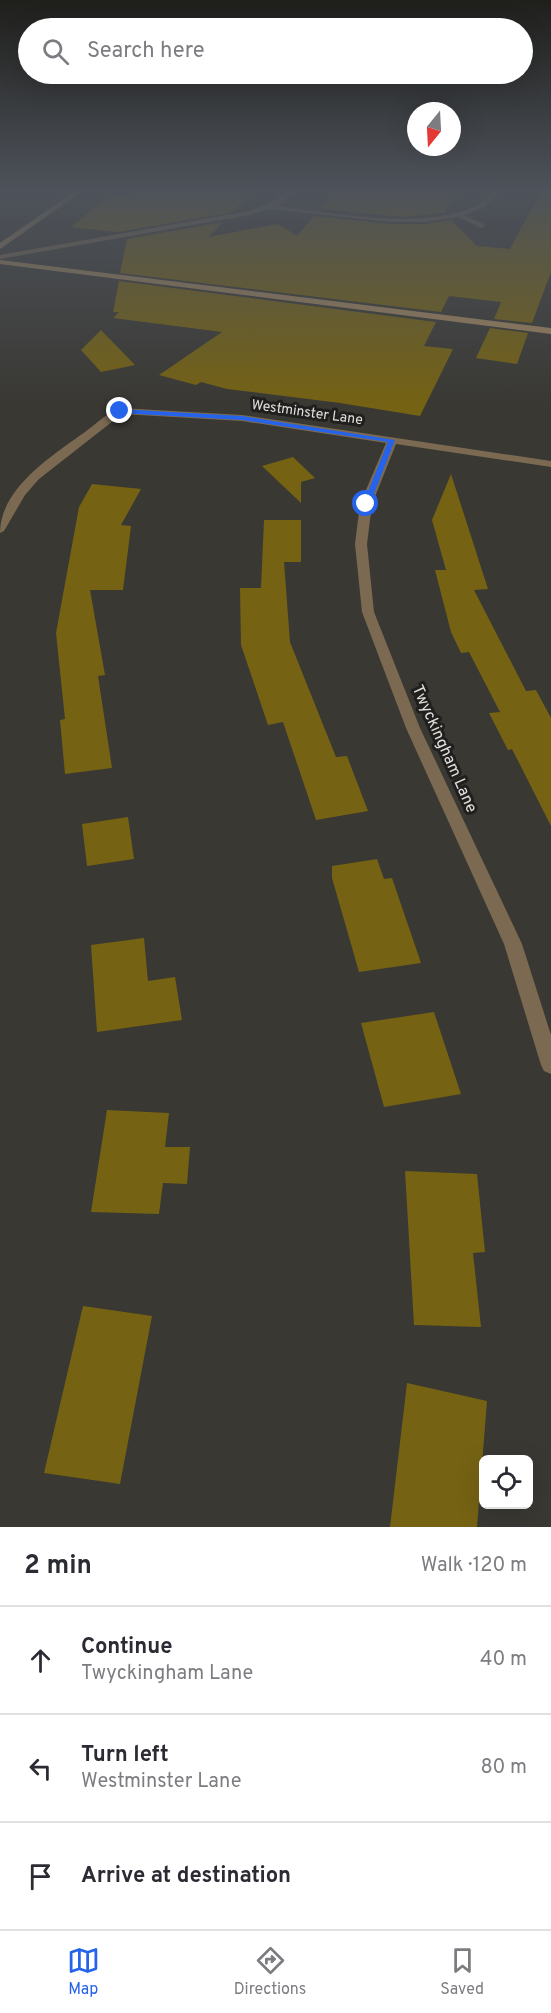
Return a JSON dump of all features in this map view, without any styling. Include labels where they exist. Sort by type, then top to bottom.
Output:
[{"type":"street","points":[[2,262],[551,331]]},
{"type":"street","name":"Westminster Lane","points":[[0,529],[20,494],[35,477],[120,411],[242,418],[551,464]]},
{"type":"street","name":"Twyckingham Lane","points":[[392,440],[366,504],[361,544],[368,612],[413,728],[513,944],[551,1065]]},
{"type":"building","points":[[122,262],[551,262],[551,272],[532,323],[494,319],[501,302],[449,296],[441,312],[120,273]]},
{"type":"building","points":[[119,281],[436,322],[424,346],[453,349],[420,416],[227,389],[201,382],[196,385],[159,375],[222,332],[113,318],[119,312],[113,312]]},
{"type":"building","points":[[490,328],[528,333],[517,364],[476,358]]},
{"type":"building","points":[[101,330],[135,365],[101,372],[81,350]]},
{"type":"building","points":[[293,457],[315,478],[301,482],[301,503],[262,466]]},
{"type":"building","points":[[451,474],[488,589],[474,590],[526,691],[536,690],[551,718],[551,826],[512,749],[508,750],[489,713],[500,712],[469,652],[461,653],[451,632],[435,570],[446,570],[432,520]]},
{"type":"building","points":[[92,484],[141,489],[121,525],[131,526],[123,590],[90,590],[105,675],[98,676],[112,768],[65,774],[60,720],[65,719],[56,633],[79,507]]},
{"type":"building","points":[[264,520],[301,520],[301,562],[284,562],[290,642],[336,757],[347,756],[368,811],[316,820],[283,722],[268,725],[241,645],[240,588],[261,588]]},
{"type":"building","points":[[128,817],[134,859],[87,866],[82,824]]},
{"type":"building","points":[[377,859],[384,879],[392,878],[421,963],[359,972],[332,878],[332,866]]},
{"type":"building","points":[[144,938],[148,981],[175,977],[182,1020],[97,1032],[91,945]]},
{"type":"building","points":[[434,1012],[461,1094],[384,1107],[361,1023]]},
{"type":"building","points":[[107,1110],[169,1113],[165,1147],[190,1147],[187,1184],[163,1183],[159,1214],[91,1212]]},
{"type":"building","points":[[405,1171],[477,1174],[485,1252],[473,1253],[481,1327],[414,1325]]},
{"type":"building","points":[[83,1306],[152,1316],[120,1484],[44,1473]]},
{"type":"building","points":[[407,1383],[487,1401],[483,1455],[479,1455],[477,1527],[390,1527]]},
{"type":"route","points":[[120,411],[242,418],[392,440],[366,504]]}]
